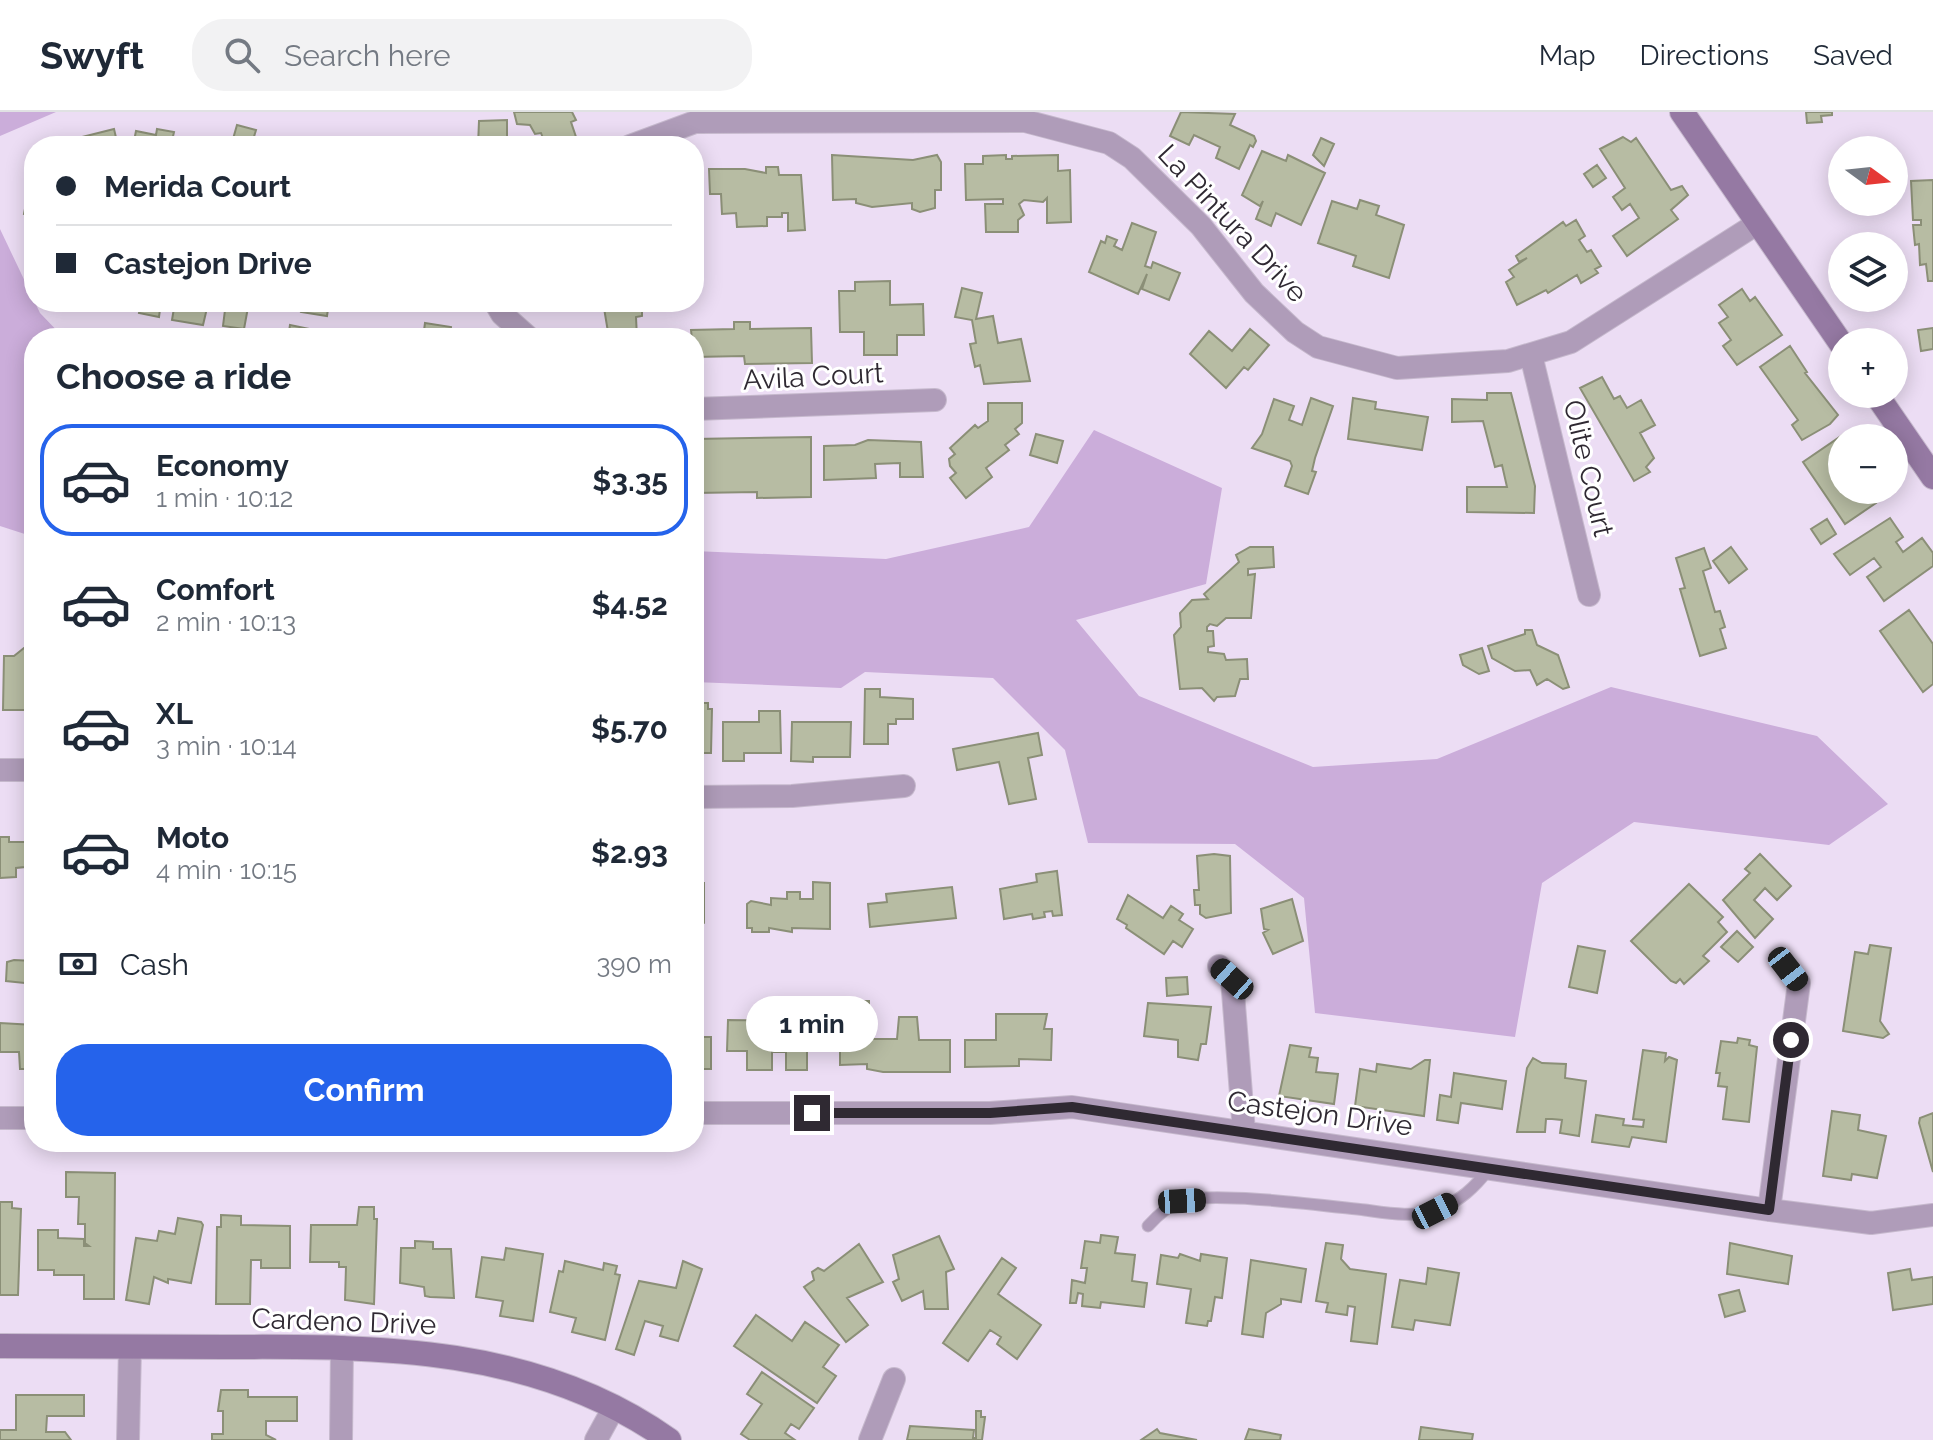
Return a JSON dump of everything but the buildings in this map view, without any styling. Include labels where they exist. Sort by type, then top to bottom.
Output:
[{"type":"street","points":[[1682,112],[1830,328]]},
{"type":"street","name":"La Pintura Drive","points":[[657,136],[695,122],[1025,121],[1109,143],[1132,158],[1201,226],[1254,293],[1295,332],[1318,347],[1397,368],[1508,361],[1571,342],[1758,223]]},
{"type":"street","points":[[501,312],[518,328]]},
{"type":"street","name":"Olite Court","points":[[1531,355],[1589,595]]},
{"type":"street","name":"Avila Court","points":[[704,409],[935,400]]},
{"type":"street","points":[[1886,408],[1933,477]]},
{"type":"street","points":[[0,770],[24,770]]},
{"type":"street","points":[[704,797],[792,796],[904,786]]},
{"type":"street","points":[[1219,966],[1232,979],[1244,1132]]},
{"type":"street","points":[[1769,1210],[1799,983],[1788,969]]},
{"type":"street","name":"Castejon Drive","points":[[704,1113],[990,1113],[1072,1107],[1871,1223],[1933,1215]]},
{"type":"street","points":[[0,1118],[24,1118]]},
{"type":"street","name":"Cardeno Drive","points":[[0,1346],[342,1347],[463,1356],[548,1378],[669,1440]]},
{"type":"street","points":[[128,1440],[130,1347]]},
{"type":"street","points":[[341,1440],[342,1347]]},
{"type":"street","points":[[870,1440],[894,1379]]},
{"type":"street","points":[[596,1440],[613,1409]]},
{"type":"lane","points":[[1148,1226],[1161,1211],[1182,1201],[1209,1199],[1317,1205],[1399,1214],[1435,1211],[1469,1194],[1489,1168]]},
{"type":"shaded area","points":[[0,112],[56,112],[0,136]]},
{"type":"shaded area","points":[[0,229],[24,279],[24,312],[40,312],[54,328],[24,328],[24,534],[0,526]]},
{"type":"shaded area","points":[[1094,430],[1222,488],[1206,584],[1076,620],[1139,696],[1313,767],[1437,759],[1611,687],[1817,736],[1888,804],[1829,845],[1634,822],[1542,883],[1515,1037],[1315,1013],[1304,898],[1235,844],[1088,843],[1065,750],[993,678],[865,672],[841,688],[704,682],[704,551],[886,559],[1029,527]]},
{"type":"route","points":[[812,1113],[990,1113],[1072,1107],[1769,1210],[1791,1040]]}]
